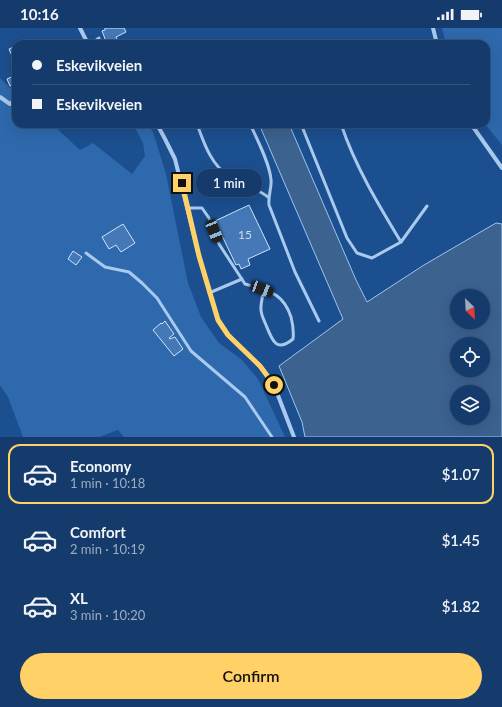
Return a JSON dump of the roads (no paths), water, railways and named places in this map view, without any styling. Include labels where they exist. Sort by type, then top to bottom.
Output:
[{"type":"street","points":[[80,28],[87,40]]},
{"type":"street","points":[[433,28],[436,40]]},
{"type":"street","points":[[0,97],[10,104],[12,103]]},
{"type":"street","points":[[159,128],[175,159],[199,256],[218,320],[228,335],[260,366],[274,385],[294,437]]},
{"type":"street","points":[[474,128],[502,168]]},
{"type":"lane","points":[[96,40],[100,38]]},
{"type":"lane","points":[[198,128],[214,163],[228,176],[257,189],[268,197]]},
{"type":"lane","points":[[252,128],[264,156],[272,181],[268,197],[269,205],[295,272],[319,321]]},
{"type":"lane","points":[[303,128],[347,238],[357,253],[372,258],[401,242],[428,206]]},
{"type":"lane","points":[[342,128],[348,146],[362,174],[401,242]]},
{"type":"lane","points":[[188,208],[202,208],[209,218],[220,244],[246,284],[262,289],[274,294],[283,300],[288,309],[294,329],[293,339],[287,344],[276,344],[269,333],[260,308],[264,294],[262,289]]},
{"type":"lane","points":[[86,253],[105,267],[129,272],[142,283],[157,298],[191,351],[245,397],[272,437]]},
{"type":"lane","points":[[209,293],[242,279]]}]
